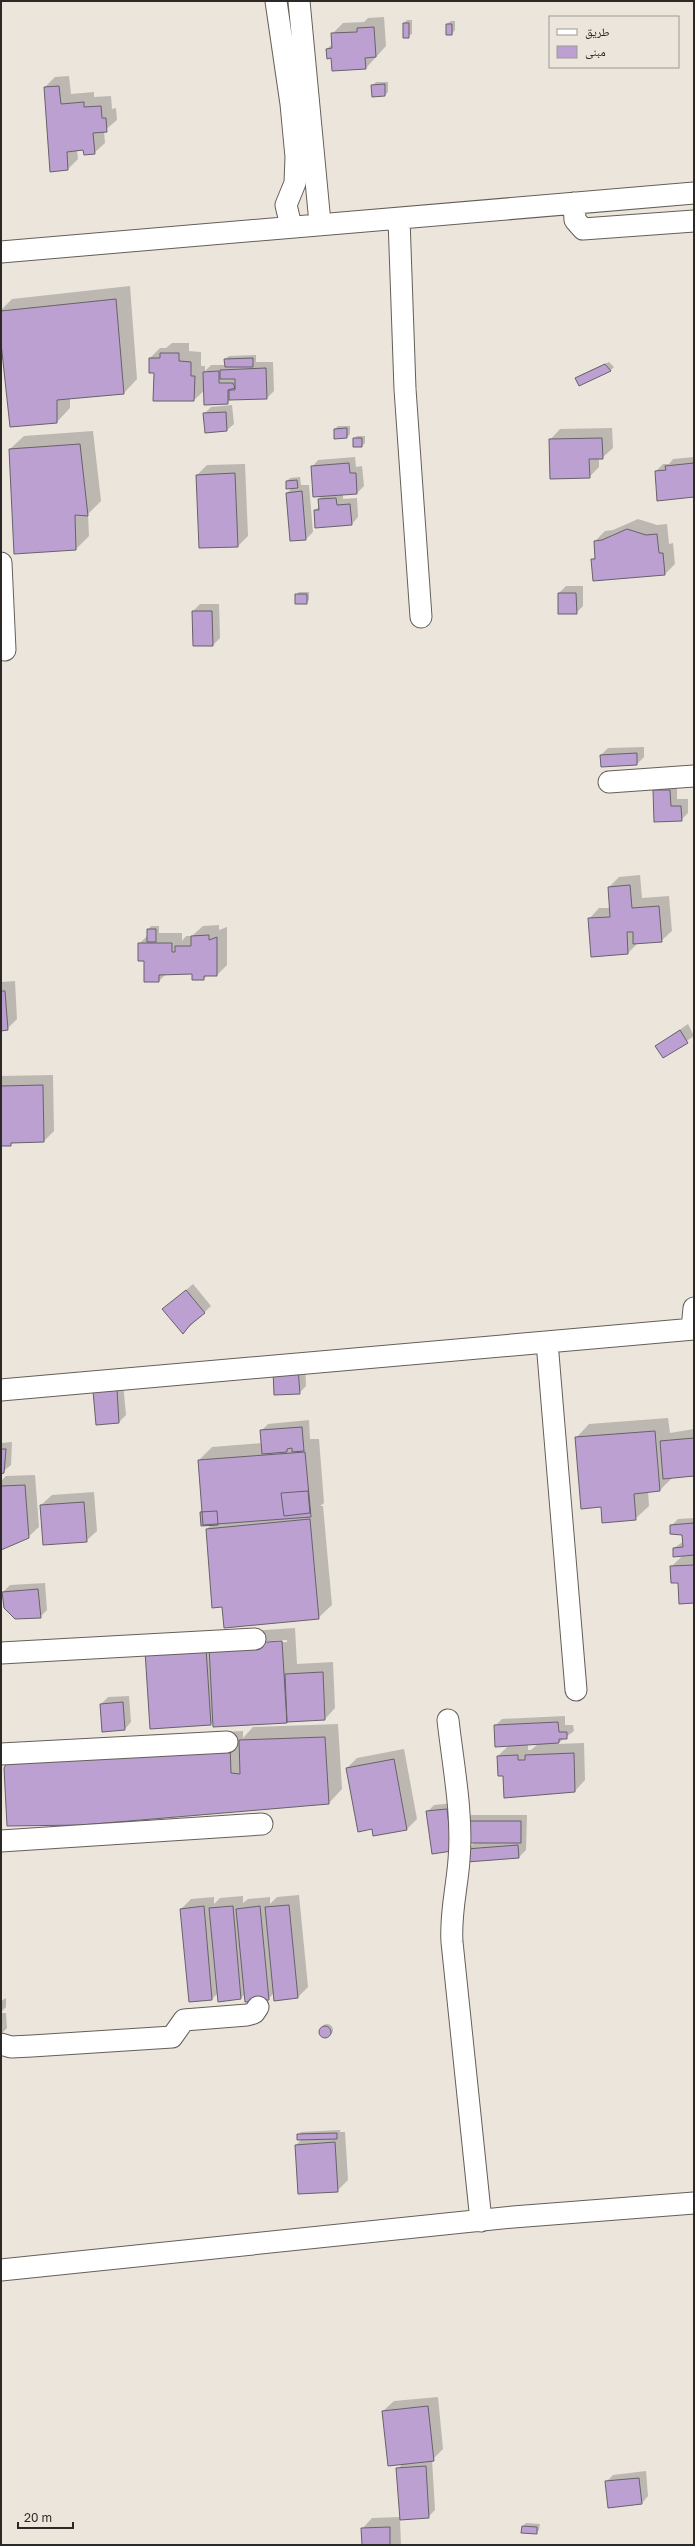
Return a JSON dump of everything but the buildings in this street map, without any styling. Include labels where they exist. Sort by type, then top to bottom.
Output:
[{"type":"street","points":[[276,1],[291,104],[296,157],[295,183],[286,205],[291,226]]},
{"type":"street","points":[[299,1],[320,223]]},
{"type":"street","points":[[1,252],[320,223],[399,219],[694,193]]},
{"type":"street","points":[[574,203],[575,220],[583,229],[694,221]]},
{"type":"street","points":[[399,219],[405,389],[421,617]]},
{"type":"street","points":[[1,563],[5,650]]},
{"type":"street","points":[[609,782],[694,776]]},
{"type":"street","points":[[1,1390],[693,1329],[694,1308]]},
{"type":"street","points":[[547,1342],[576,1690]]},
{"type":"street","points":[[1,1653],[255,1639]]},
{"type":"street","points":[[448,1720],[458,1804],[459,1860],[450,1920],[481,2221]]},
{"type":"street","points":[[1,1754],[227,1742]]},
{"type":"street","points":[[1,1841],[262,1824]]},
{"type":"street","points":[[1,2044],[11,2047],[172,2037],[184,2020],[247,2015],[254,2013],[258,2007]]},
{"type":"street","points":[[1,2270],[481,2221],[694,2202]]}]
